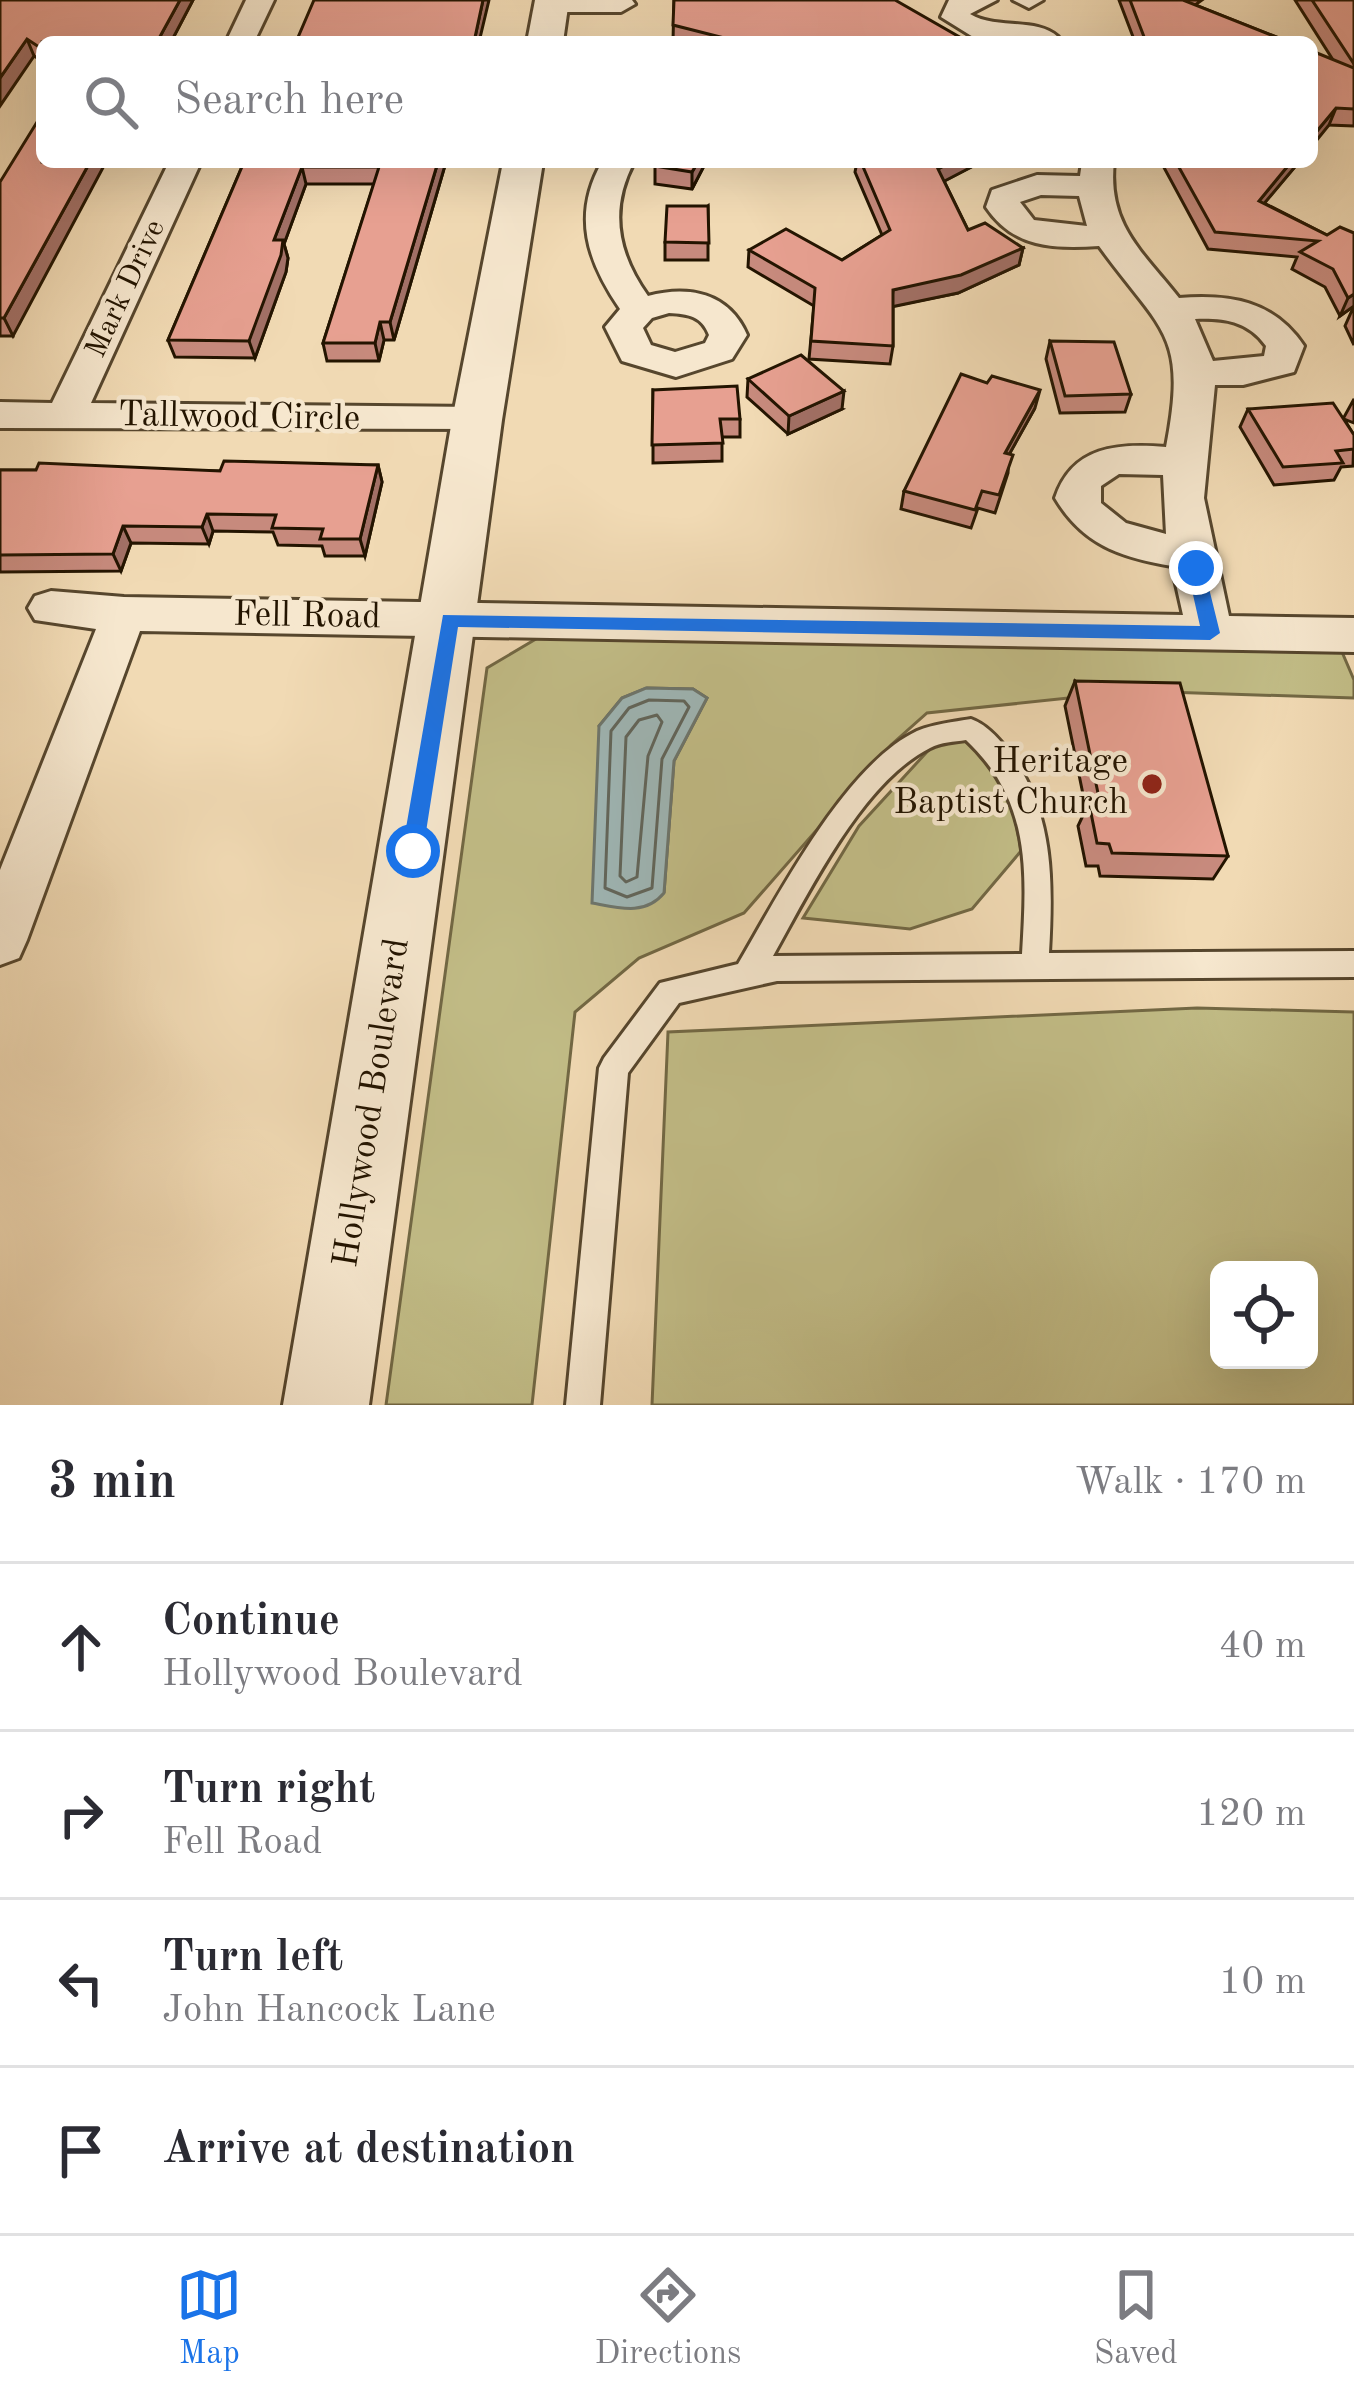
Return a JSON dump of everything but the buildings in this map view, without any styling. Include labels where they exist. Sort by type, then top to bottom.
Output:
[{"type":"street","points":[[243,36],[260,0]]},
{"type":"street","points":[[983,0],[959,6],[955,17],[978,31],[1016,36]]},
{"type":"street","points":[[1028,0],[1030,18],[1043,36]]},
{"type":"street","points":[[549,17],[623,17]]},
{"type":"street","name":"Mark Drive","points":[[67,416],[181,168]]},
{"type":"street","name":"Hollywood Boulevard","points":[[326,1405],[477,421],[522,168]]},
{"type":"street","points":[[614,168],[601,189],[597,218],[619,277],[639,310]]},
{"type":"street","points":[[1108,235],[1032,232],[1014,224],[1003,208],[1004,197],[1021,187],[1095,174],[1093,206],[1108,235],[1170,310],[1192,346],[1195,373],[1185,463],[1185,527],[1210,633]]},
{"type":"street","points":[[1170,310],[1210,308],[1255,316],[1285,346],[1281,364],[1267,370],[1195,373]]},
{"type":"street","name":"Tallwood Circle","points":[[0,415],[477,421]]},
{"type":"street","points":[[1185,463],[1115,460],[1094,466],[1078,486],[1076,498],[1085,516],[1111,535],[1192,554]]},
{"type":"street","name":"Fell Road","points":[[51,608],[124,614],[1354,634]]},
{"type":"street","points":[[5,916],[124,614]]},
{"type":"lane","points":[[747,975],[814,861],[886,768],[923,739],[971,729],[1004,754],[1024,800],[1038,858],[1035,963]]},
{"type":"lane","points":[[583,1405],[614,1068],[670,992],[777,968],[1354,964]]},
{"type":"shaded area","points":[[541,636],[1339,645],[1354,680],[1354,698],[1135,691],[927,713],[891,745],[744,913],[639,958],[575,1012],[532,1405],[386,1405],[487,668]],"holes":[[[647,688],[693,689],[707,698],[674,761],[664,893],[599,726],[622,698]]]},
{"type":"shaded area","points":[[962,739],[987,762],[1004,788],[1021,851],[972,909],[910,929],[803,918],[859,826],[936,742]]},
{"type":"shaded area","points":[[1197,1008],[1354,1012],[1354,1405],[652,1405],[668,1032]]},
{"type":"water","points":[[646,688],[693,689],[707,698],[674,761],[664,893],[640,908],[592,903],[599,726],[622,698]]},
{"type":"place","name":"Heritage Baptist Church","points":[[1152,784]]},
{"type":"route","points":[[413,851],[449,620],[1210,633],[1196,568]]}]
